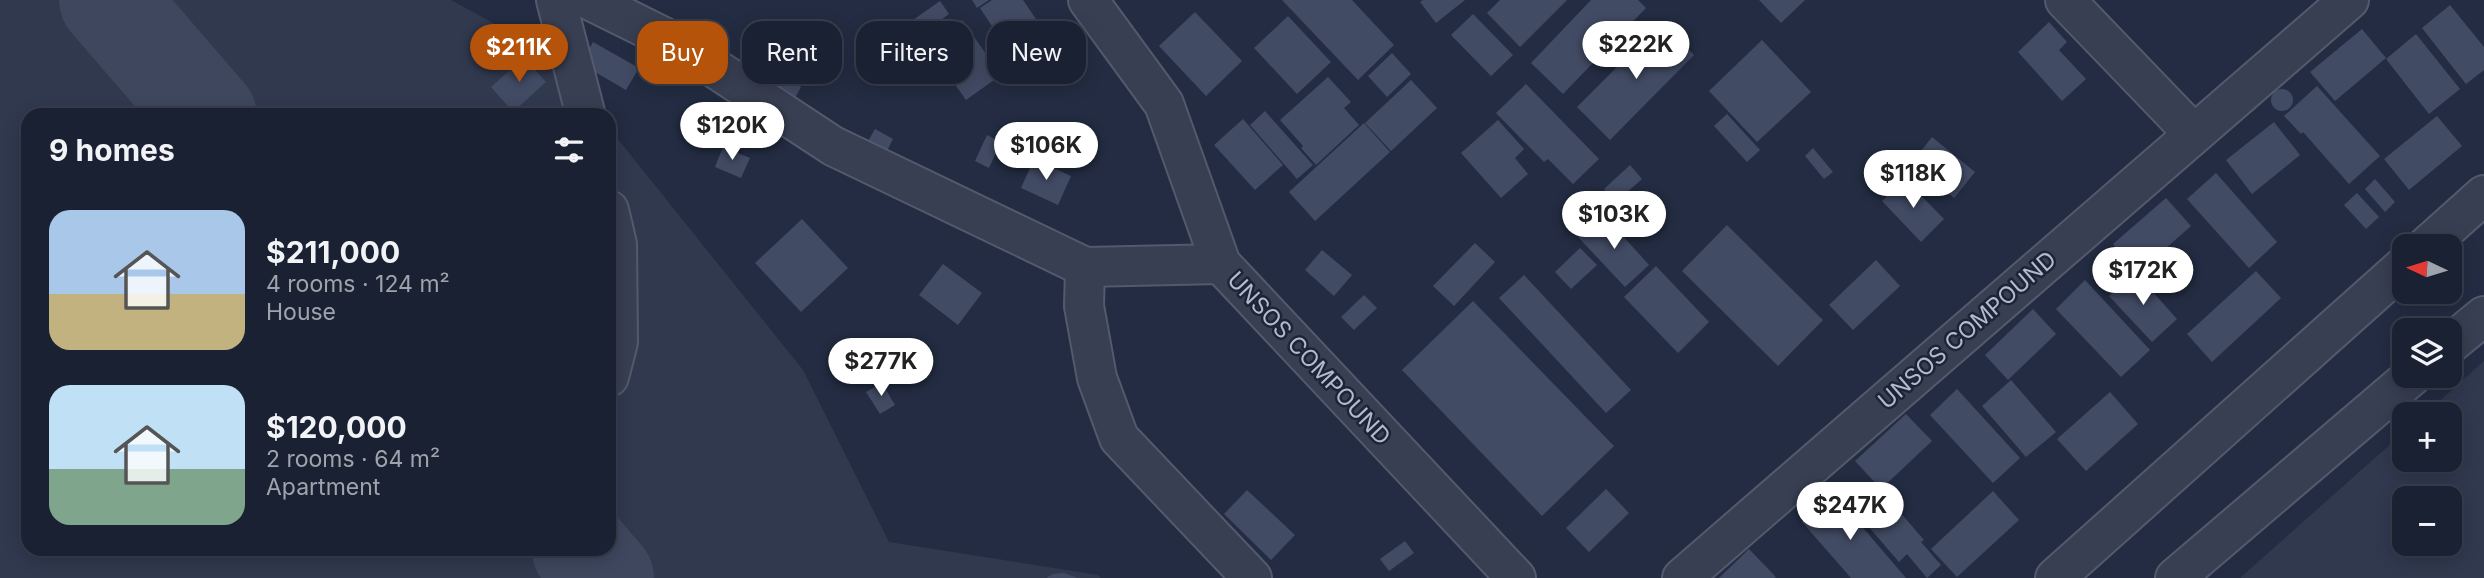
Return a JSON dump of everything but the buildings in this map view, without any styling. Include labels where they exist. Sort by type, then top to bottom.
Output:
[{"type":"lane","points":[[556,0],[584,108]]},
{"type":"lane","points":[[589,0],[678,44],[833,146],[1085,267],[1221,264]]},
{"type":"lane","name":"UNSOS COMPOUND","points":[[1088,0],[1164,104],[1221,264],[1516,578]]},
{"type":"lane","points":[[2064,0],[2193,133]]},
{"type":"lane","name":"UNSOS COMPOUND","points":[[1682,578],[2349,0]]},
{"type":"lane","points":[[2440,234],[2484,195]]},
{"type":"lane","points":[[616,240],[616,350]]},
{"type":"lane","points":[[1085,267],[1084,306],[1097,378],[1119,438],[1252,578]]},
{"type":"lane","points":[[2055,578],[2392,277]]},
{"type":"lane","points":[[2462,334],[2484,316]]},
{"type":"lane","points":[[2175,578],[2399,388]]},
{"type":"shaded area","points":[[0,0],[451,0],[550,54],[593,108],[21,108],[21,556],[616,556],[616,137],[803,370],[889,542],[1098,575],[1101,578],[0,578]]},
{"type":"shaded area","points":[[2484,361],[2484,578],[2240,578],[2392,443],[2392,472],[2462,472],[2462,402],[2438,402],[2454,388],[2462,388],[2462,381]]},
{"type":"taxiway","points":[[108,0],[201,108]]},
{"type":"taxiway","points":[[586,556],[605,578]]}]
